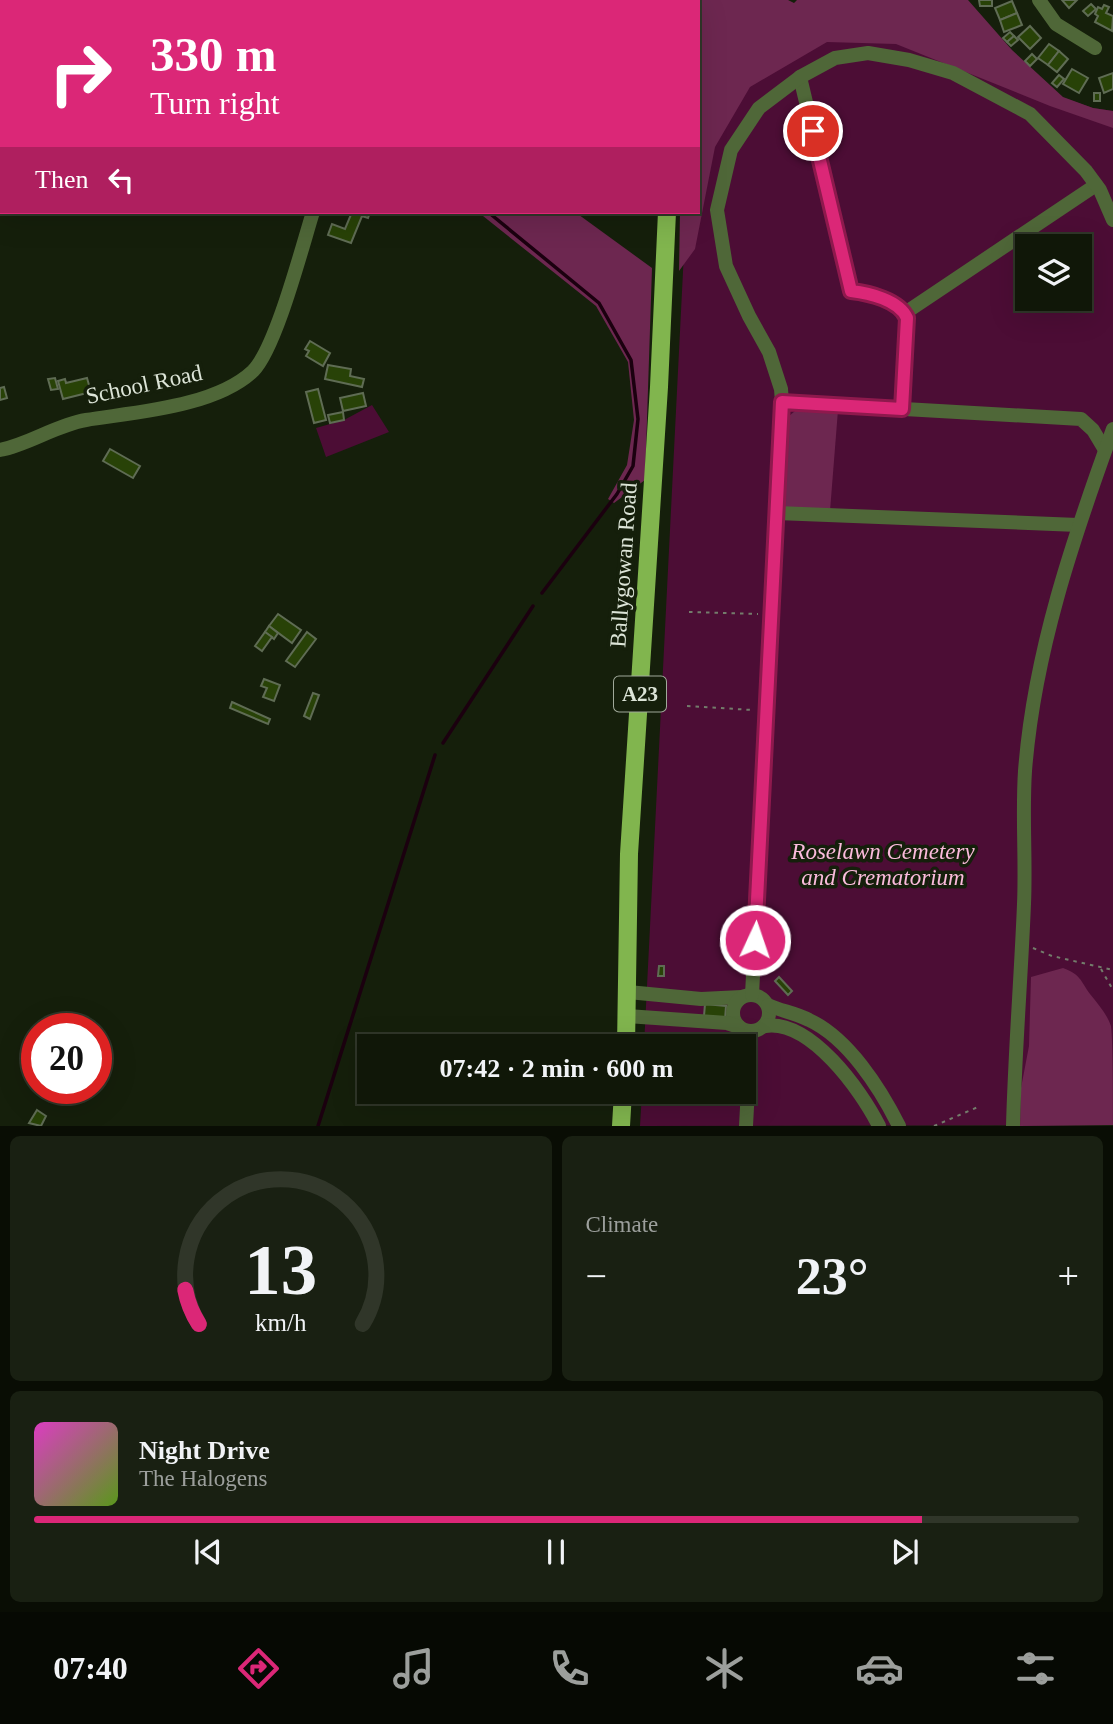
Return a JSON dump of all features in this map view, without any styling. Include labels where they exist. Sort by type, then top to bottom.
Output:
[{"type":"main road","name":"Ballygowan Road","points":[[626,1034],[629,854],[659,387],[667,214]]},
{"type":"main road","points":[[621,1125],[622,1104]]},
{"type":"street","points":[[1039,0],[1056,24],[1095,48]]},
{"type":"street","points":[[752,1028],[733,1016],[733,1009],[747,996],[773,615],[782,402],[769,352],[748,316],[726,266],[717,210],[732,150],[759,108],[800,78],[835,58],[868,54],[909,60],[953,73],[1030,114],[1086,171],[1113,220]]},
{"type":"street","points":[[800,78],[851,291],[867,293],[905,313],[907,326],[902,409]]},
{"type":"street","points":[[905,313],[1096,186]]},
{"type":"street","name":"School Road","points":[[0,450],[82,421],[140,413],[206,397],[253,371],[268,348],[312,214]]},
{"type":"street","points":[[782,402],[1081,419],[1093,430],[1105,450]]},
{"type":"street","points":[[1013,1125],[1024,902],[1025,771],[1038,683],[1058,594],[1078,525],[1106,469],[1105,450],[1113,429]]},
{"type":"street","points":[[777,513],[1078,525]]},
{"type":"street","points":[[628,992],[701,999],[747,996],[763,999],[770,1013],[752,1028],[746,1125]]},
{"type":"street","points":[[768,1005],[810,1020],[830,1034],[871,1076],[899,1125]]},
{"type":"street","points":[[627,1016],[727,1023],[752,1028],[779,1025],[832,1058],[853,1082],[879,1125]]},
{"type":"path","points":[[689,612],[773,615]]},
{"type":"path","points":[[687,706],[767,710]]},
{"type":"path","points":[[1021,943],[1052,956],[1113,970]]},
{"type":"path","points":[[1100,968],[1113,989]]},
{"type":"path","points":[[934,1125],[978,1107]]},
{"type":"green space","name":"Roselawn Cemetery and Crematorium","points":[[781,0],[1093,108],[1113,111],[1113,1125],[640,1126],[641,1104],[756,1104],[756,1034],[645,1034],[686,214],[700,214],[700,2]]},
{"type":"green space","points":[[372,405],[389,432],[326,457],[316,428],[344,420]]},
{"type":"shaded area","points":[[700,0],[788,0],[794,3],[797,0],[968,0],[1012,50],[1063,97],[1093,108],[1113,111],[1113,128],[1050,106],[896,44],[827,42],[750,87],[715,147],[695,249],[679,271],[680,214],[700,214]]},
{"type":"shaded area","points":[[481,214],[578,214],[652,268],[645,480],[614,503],[608,499],[627,465],[634,420],[628,362],[596,306]]},
{"type":"shaded area","points":[[800,407],[838,410],[830,511],[783,508],[789,416]]},
{"type":"shaded area","points":[[1063,968],[1080,978],[1111,1026],[1113,1125],[1020,1126],[1021,1088],[1029,1046],[1031,977]]},
{"type":"building","points":[[979,0],[992,0],[992,6],[980,6]]},
{"type":"building","points":[[1062,0],[1077,0],[1069,8]]},
{"type":"building","points":[[1012,1],[1017,13],[1000,20],[995,8]]},
{"type":"building","points":[[1091,4],[1096,9],[1088,16],[1083,11]]},
{"type":"building","points":[[1104,5],[1109,7],[1106,13],[1113,16],[1112,31],[1095,22],[1098,7],[1102,9]]},
{"type":"building","points":[[1017,13],[1022,25],[1004,32],[1000,20]]},
{"type":"building","points":[[1030,26],[1041,38],[1030,49],[1018,37]]},
{"type":"building","points":[[1010,32],[1014,36],[1007,42],[1003,38]]},
{"type":"building","points":[[1014,36],[1018,40],[1011,46],[1007,42]]},
{"type":"building","points":[[1049,44],[1059,51],[1048,65],[1038,58]]},
{"type":"building","points":[[1059,51],[1068,59],[1057,72],[1048,65]]},
{"type":"building","points":[[1032,54],[1037,59],[1030,66],[1025,61]]},
{"type":"building","points":[[1072,69],[1088,78],[1079,93],[1063,84]]},
{"type":"building","points":[[1113,73],[1113,89],[1104,93],[1099,78]]},
{"type":"building","points":[[1059,75],[1064,79],[1057,87],[1052,83]]},
{"type":"building","points":[[1094,93],[1100,93],[1100,101],[1094,101]]},
{"type":"building","points":[[351,214],[369,214],[368,218],[362,216],[351,243],[328,235],[332,224],[345,229]]},
{"type":"building","points":[[310,341],[330,353],[323,366],[306,356],[309,351],[305,349]]},
{"type":"building","points":[[328,365],[351,369],[350,376],[364,379],[362,387],[325,379]]},
{"type":"building","points":[[55,378],[58,389],[51,390],[48,379]]},
{"type":"building","points":[[87,378],[91,392],[63,399],[58,381],[65,379],[66,383]]},
{"type":"building","points":[[4,387],[7,398],[0,400],[0,388]]},
{"type":"building","points":[[318,389],[326,420],[314,423],[306,392]]},
{"type":"building","points":[[363,393],[366,406],[343,411],[340,398]]},
{"type":"building","points":[[343,412],[344,420],[330,423],[328,415]]},
{"type":"building","points":[[110,449],[140,466],[133,478],[103,461]]},
{"type":"building","points":[[278,614],[301,630],[292,643],[269,626]]},
{"type":"building","points":[[269,626],[278,633],[274,639],[265,632]]},
{"type":"building","points":[[265,632],[272,637],[262,651],[255,646]]},
{"type":"building","points":[[307,632],[316,639],[295,667],[286,661]]},
{"type":"building","points":[[264,679],[280,685],[274,701],[263,697],[267,688],[261,686]]},
{"type":"building","points":[[313,693],[319,695],[310,719],[304,716]]},
{"type":"building","points":[[232,702],[270,719],[268,724],[230,708]]},
{"type":"building","points":[[659,966],[664,966],[664,976],[658,976]]},
{"type":"building","points":[[779,977],[792,991],[788,995],[775,981]]},
{"type":"building","points":[[705,1004],[726,1006],[725,1020],[704,1016]]},
{"type":"building","points":[[37,1110],[46,1116],[41,1126],[29,1123]]},
{"type":"waterway","points":[[490,214],[599,303],[631,360],[638,419],[633,466],[617,494],[542,593]]},
{"type":"waterway","points":[[443,743],[533,606]]},
{"type":"waterway","points":[[318,1126],[435,755]]},
{"type":"route","points":[[755,940],[782,402],[902,409],[907,318],[900,308],[867,293],[851,291],[813,131]]}]
